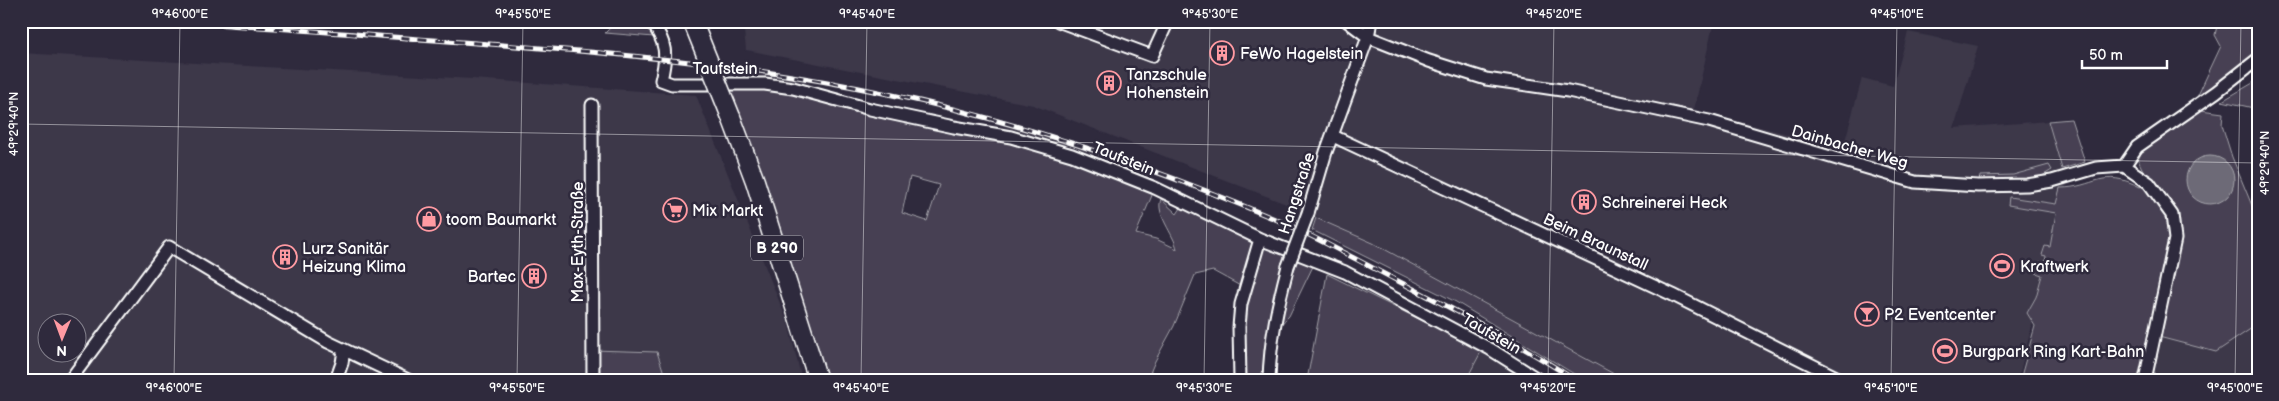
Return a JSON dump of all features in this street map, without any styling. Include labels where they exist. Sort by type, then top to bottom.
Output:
[{"type":"main road","name":"B 290","points":[[693,23],[755,181],[818,380]]},
{"type":"street","name":"Taufstein","points":[[651,21],[660,34],[666,48],[661,80],[672,84],[765,84],[793,88],[954,127],[1011,137],[1072,155],[1129,177],[1260,238],[1345,272],[1490,349],[1539,380]]},
{"type":"street","points":[[1058,21],[1152,56],[1168,21]]},
{"type":"street","name":"Dainbacher Weg","points":[[1347,21],[1368,36],[1429,61],[1486,79],[1568,91],[1709,121],[1915,182],[1978,186],[2027,184],[2052,181],[2096,168],[2124,166]]},
{"type":"street","name":"Hangstraße","points":[[1269,380],[1269,357],[1276,312],[1288,266],[1308,213],[1326,152],[1368,36],[1371,21]]},
{"type":"street","points":[[2145,380],[2175,239],[2172,215],[2149,183],[2124,166],[2138,147],[2258,59]]},
{"type":"street","name":"Max-Eyth-Straße","points":[[592,105],[593,380]]},
{"type":"street","name":"Beim Braunstall","points":[[1333,136],[1673,295],[1842,380]]},
{"type":"street","points":[[1240,380],[1239,327],[1241,304],[1260,238]]},
{"type":"street","points":[[70,380],[169,247],[344,350],[408,380]]},
{"type":"street","points":[[336,380],[344,350]]},
{"type":"shaded area","points":[[617,21],[641,21],[654,37],[605,33]]},
{"type":"shaded area","points":[[743,21],[1714,21],[1694,110],[1843,148],[1862,78],[1893,86],[1908,32],[1978,46],[1954,128],[2048,121],[2067,188],[2018,380],[1625,380],[1373,243],[1286,204],[1033,105],[746,50]]},
{"type":"shaded area","points":[[2218,21],[2258,21],[2258,59],[2193,109],[2223,113],[2222,125],[2232,157],[2258,220],[2258,324],[2216,352],[2155,336],[2145,380],[2020,380],[2035,326],[2027,313],[2036,297],[2042,275],[2036,273],[2040,262],[2045,263],[2046,256],[2042,255],[2045,246],[2050,247],[2056,213],[2008,205],[2009,197],[2056,204],[2060,188],[2107,179],[2127,181],[2140,187],[2149,183],[2138,160],[2143,149],[2158,141],[2192,108],[2221,46],[2215,35]]},
{"type":"shaded area","points":[[21,53],[473,79],[696,95],[788,323],[802,380],[21,380]]},
{"type":"shaded area","points":[[2258,80],[2258,109],[2222,101]]},
{"type":"shaded area","points":[[765,84],[1011,137],[1155,188],[1136,234],[1156,239],[1177,249],[1161,211],[1161,199],[1177,214],[1185,202],[1316,260],[1289,316],[1272,334],[1269,380],[1240,380],[1244,288],[1213,271],[1195,275],[1174,326],[1147,380],[818,380],[727,85]],"holes":[[[910,177],[939,185],[927,221],[902,213]]]},
{"type":"shaded area","points":[[2071,119],[2085,162],[2062,169],[2048,121]]},
{"type":"shaded area","points":[[2205,156],[2215,156],[2227,163],[2234,175],[2234,185],[2227,197],[2215,204],[2205,204],[2197,200],[2190,193],[2186,185],[2186,175],[2190,167],[2197,160]]},
{"type":"shaded area","points":[[2049,165],[2052,170],[2027,185],[1978,186],[1980,176],[2013,175]]},
{"type":"shaded area","points":[[1316,218],[1373,243],[1625,380],[1584,380],[1456,302],[1312,230]]},
{"type":"shaded area","points":[[1327,274],[1482,350],[1466,380],[1307,380]]},
{"type":"shaded area","points":[[2150,312],[2258,317],[2258,380],[2133,380]]},
{"type":"shaded area","points":[[593,350],[657,352],[663,370],[663,380],[593,380]]},
{"type":"shaded area","points":[[1482,350],[1533,380],[1466,380]]},
{"type":"railway","points":[[167,21],[516,46],[676,60],[836,84],[938,105],[1084,147],[1180,181],[1275,219],[1463,315],[1575,380]]},
{"type":"place","name":"FeWo Hagelstein","points":[[1222,53]]},
{"type":"place","name":"Tanzschule Hohenstein","points":[[1109,83]]},
{"type":"place","name":"Schreinerei Heck","points":[[1584,202]]},
{"type":"place","name":"Mix Markt","points":[[675,210]]},
{"type":"place","name":"toom Baumarkt","points":[[429,219]]},
{"type":"place","name":"Lurz Sanitär Heizung Klima","points":[[285,257]]},
{"type":"place","name":"Kraftwerk","points":[[2002,266]]},
{"type":"place","name":"Bartec","points":[[534,276]]},
{"type":"place","name":"P2 Eventcenter","points":[[1867,314]]},
{"type":"place","name":"Burgpark Ring Kart-Bahn","points":[[1945,351]]}]
